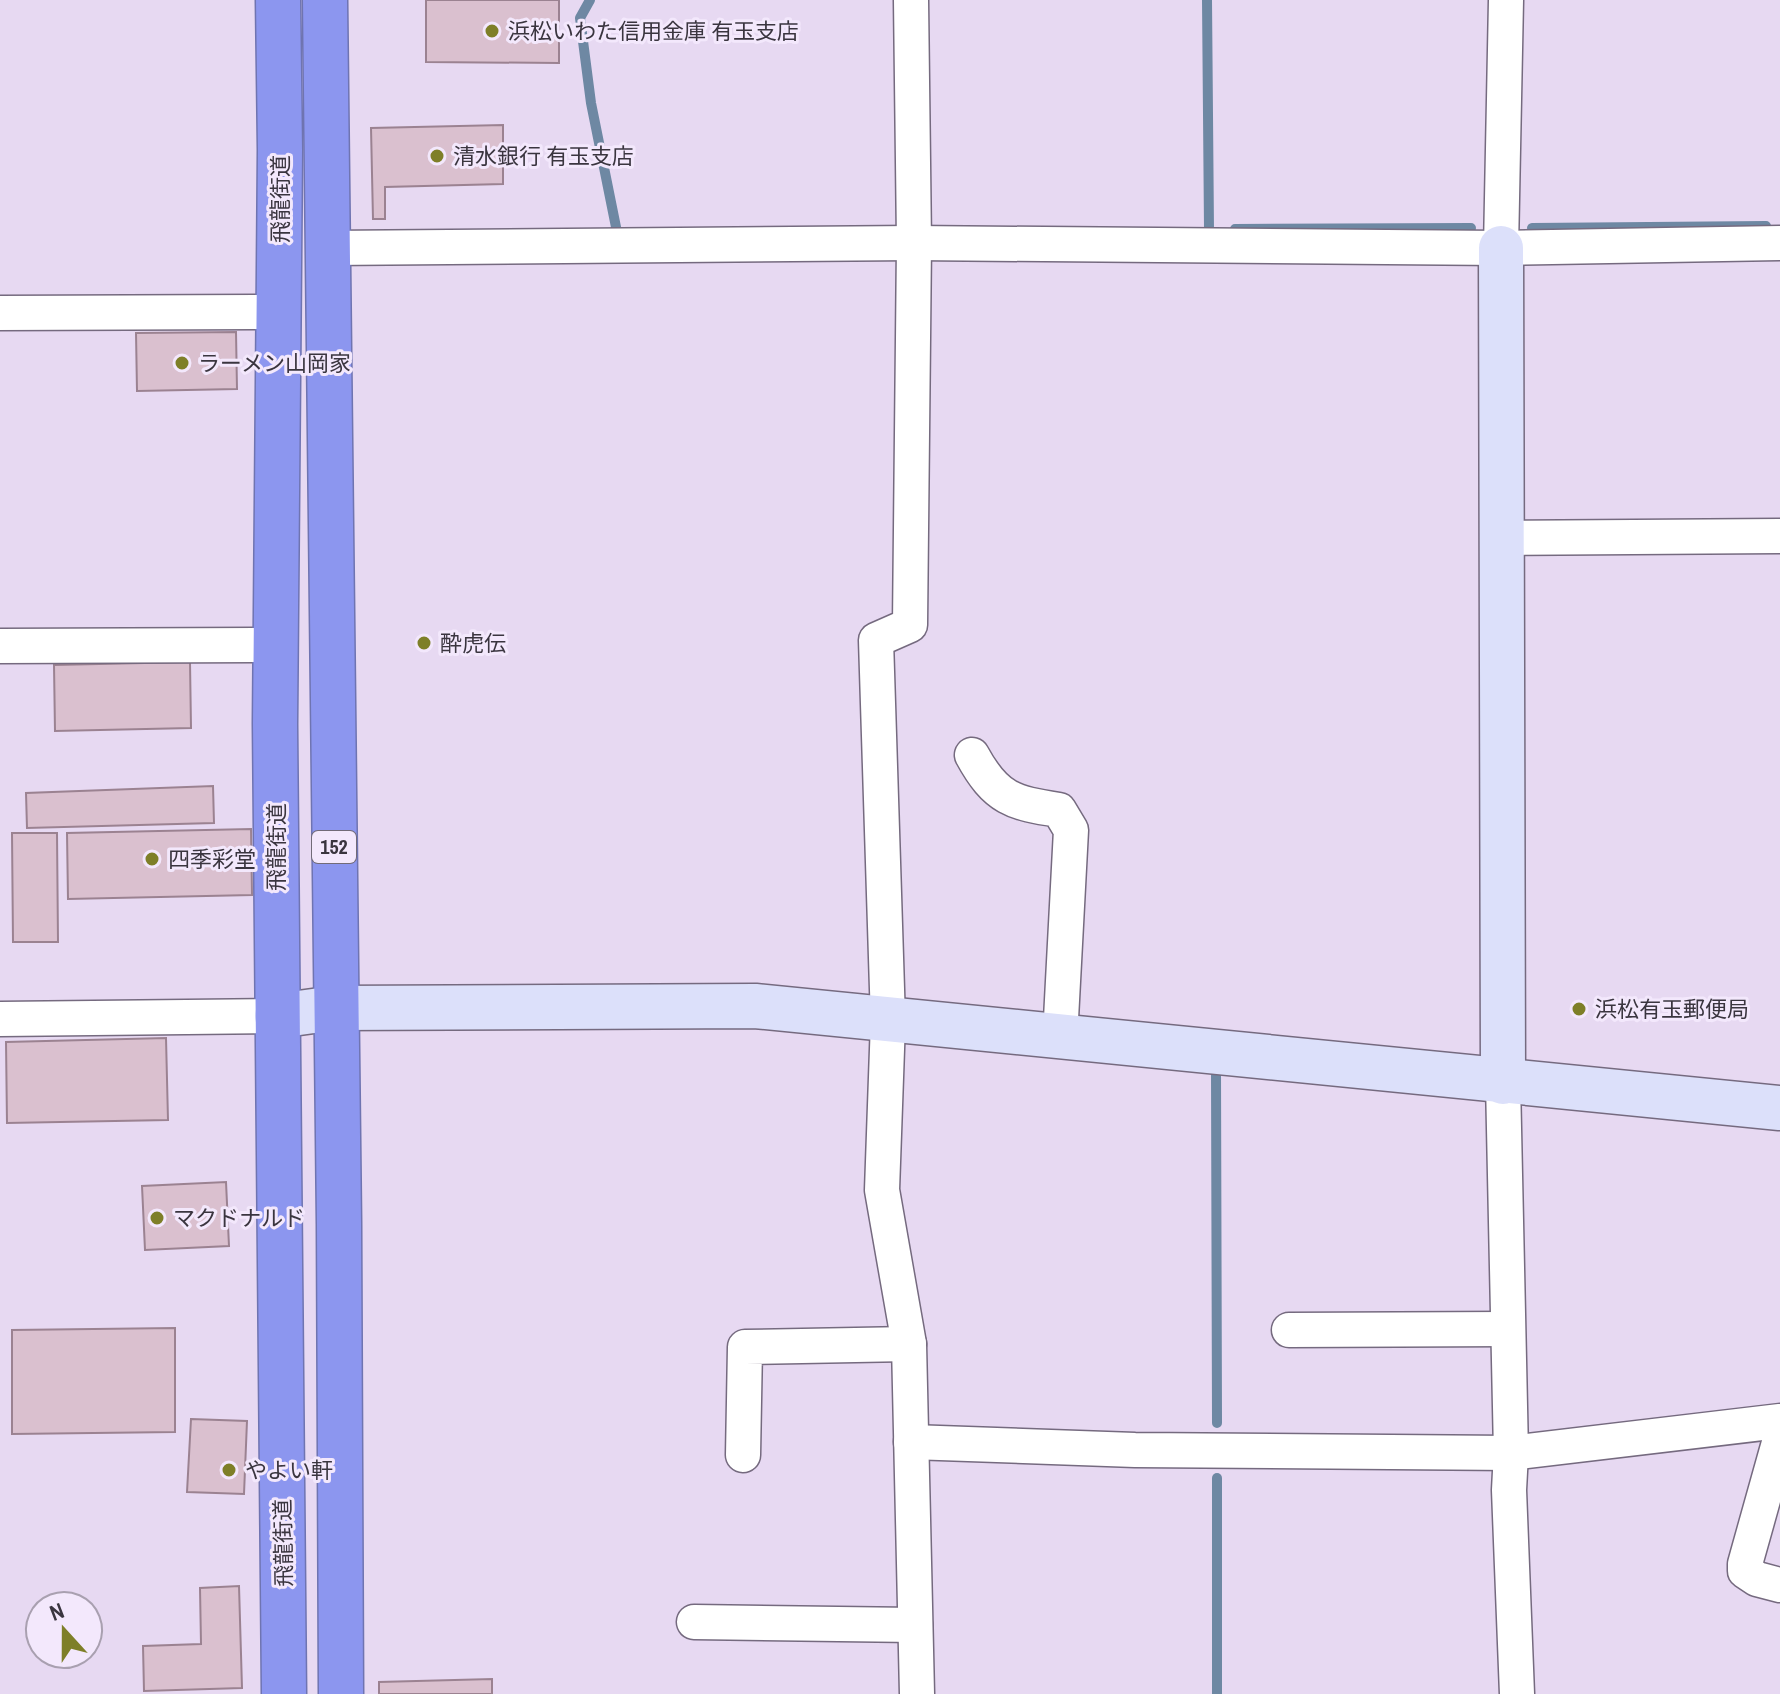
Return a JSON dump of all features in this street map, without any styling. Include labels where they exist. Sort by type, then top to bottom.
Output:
[{"type":"highway","name":"飛龍街道","points":[[278,0],[277,1016],[284,1694]]},
{"type":"highway","name":"152","points":[[325,0],[341,1694]]},
{"type":"street","points":[[911,0],[914,243],[910,625],[876,640],[888,1021],[882,1190],[909,1344],[917,1694]]},
{"type":"street","points":[[1506,0],[1501,248],[1503,1082],[1511,1453],[1509,1490],[1517,1694]]},
{"type":"street","points":[[328,248],[914,243],[1501,248],[1780,243]]},
{"type":"street","points":[[0,313],[280,312]]},
{"type":"street","points":[[1502,538],[1780,536]]},
{"type":"street","points":[[0,646],[276,645]]},
{"type":"street","points":[[972,755],[981,772],[1011,801],[1059,810],[1071,830],[1060,1038]]},
{"type":"street","points":[[0,1019],[277,1016],[335,1008],[728,1005],[1780,1108]]},
{"type":"street","points":[[1289,1330],[1507,1329]]},
{"type":"street","points":[[743,1455],[745,1347],[909,1344]]},
{"type":"street","points":[[911,1442],[1135,1450],[1511,1453],[1780,1421]]},
{"type":"street","points":[[1780,1439],[1745,1571],[1780,1585]]},
{"type":"street","points":[[694,1622],[915,1625]]},
{"type":"building","name":"浜松いわた信用金庫 有玉支店","points":[[426,0],[559,0],[559,63],[426,62]]},
{"type":"building","name":"清水銀行 有玉支店","points":[[503,125],[503,184],[385,187],[385,219],[373,219],[371,128]]},
{"type":"building","points":[[236,332],[237,389],[137,391],[136,333]]},
{"type":"building","points":[[190,662],[191,728],[55,731],[54,665]]},
{"type":"building","points":[[213,786],[214,823],[27,828],[26,793]]},
{"type":"building","points":[[251,829],[252,895],[68,899],[67,833]]},
{"type":"building","points":[[12,833],[57,833],[58,942],[13,942]]},
{"type":"building","points":[[166,1038],[168,1120],[7,1123],[6,1042]]},
{"type":"building","points":[[226,1182],[229,1246],[145,1250],[142,1186]]},
{"type":"building","points":[[175,1328],[175,1432],[12,1434],[12,1330]]},
{"type":"building","points":[[191,1419],[247,1421],[244,1494],[187,1492]]},
{"type":"building","points":[[239,1586],[242,1688],[144,1691],[143,1646],[201,1644],[200,1588]]},
{"type":"building","points":[[492,1679],[492,1694],[379,1694],[379,1682]]},
{"type":"waterway","points":[[590,0],[580,18],[591,103],[618,237],[621,237]]},
{"type":"waterway","points":[[1207,0],[1209,229]]},
{"type":"waterway","points":[[1532,228],[1766,226]]},
{"type":"waterway","points":[[1235,229],[1471,228]]},
{"type":"waterway","points":[[1216,1071],[1217,1423]]},
{"type":"waterway","points":[[1217,1478],[1217,1694]]},
{"type":"place","name":"浜松いわた信用金庫 有玉支店","points":[[492,31]]},
{"type":"place","name":"清水銀行 有玉支店","points":[[437,156]]},
{"type":"place","name":"ラーメン山岡家","points":[[182,363]]},
{"type":"place","name":"酔虎伝","points":[[424,643]]},
{"type":"place","name":"四季彩堂","points":[[152,859]]},
{"type":"place","name":"浜松有玉郵便局","points":[[1579,1009]]},
{"type":"place","name":"マクドナルド","points":[[157,1218]]},
{"type":"place","name":"やよい軒","points":[[229,1470]]}]
